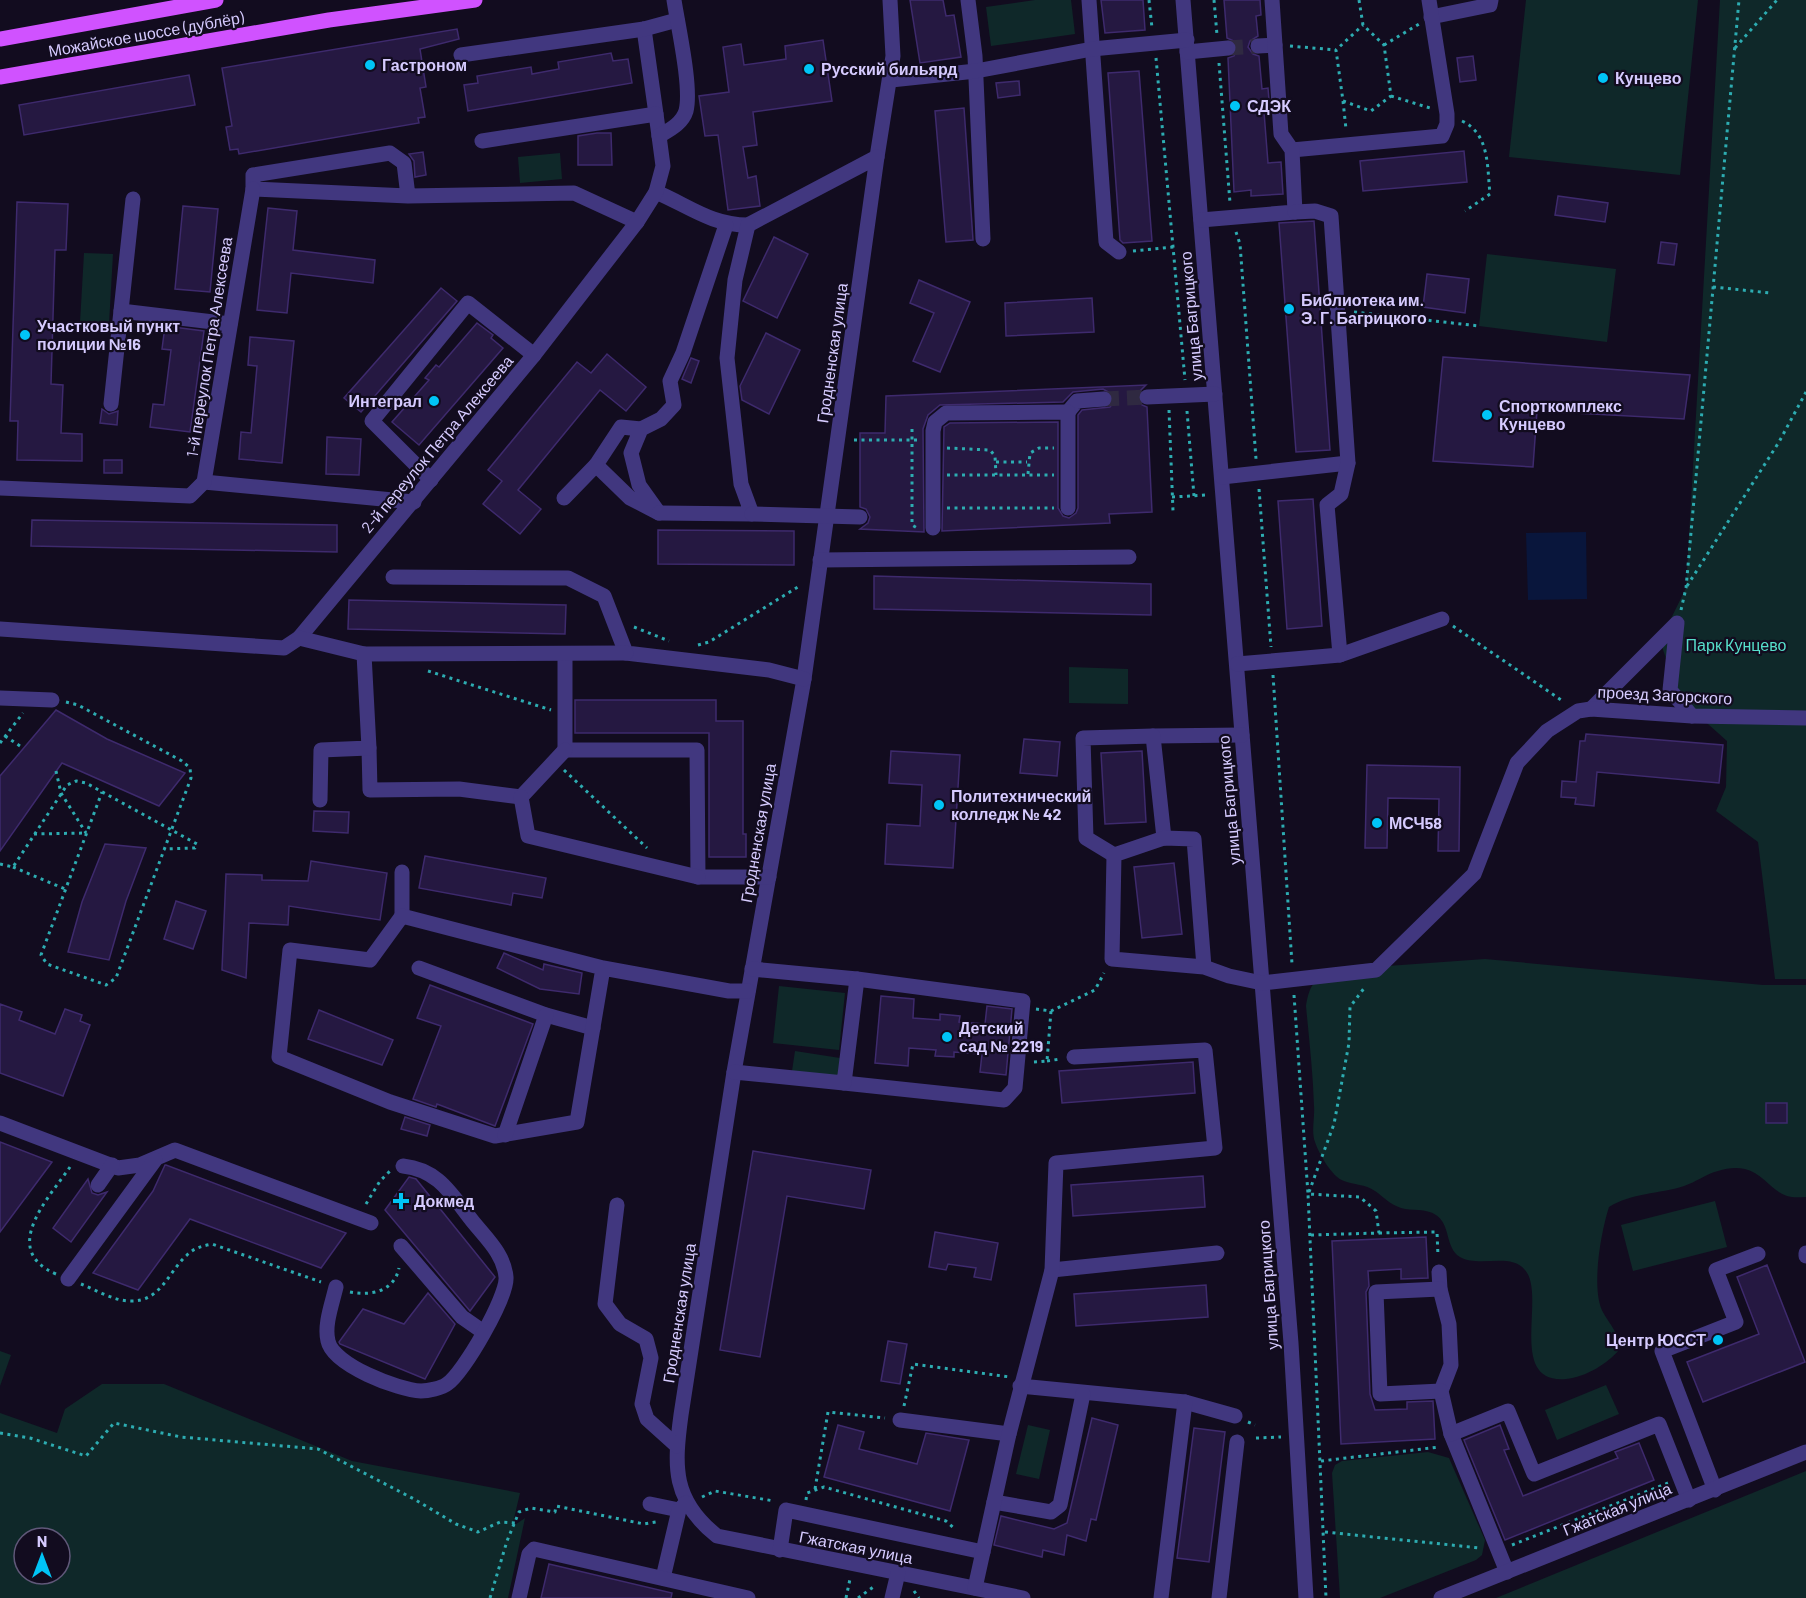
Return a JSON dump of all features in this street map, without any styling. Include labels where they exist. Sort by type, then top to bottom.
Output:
[{"type":"main road","points":[[0,39],[216,0]]},
{"type":"main road","points":[[329,20],[401,0]]},
{"type":"main road","name":"Можайское шоссе (дублёр)","points":[[0,77],[329,20],[475,0]]},
{"type":"street","points":[[659,136],[678,124],[686,111],[686,82],[674,0]]},
{"type":"street","name":"Гродненская улица","points":[[686,1508],[678,1479],[677,1446],[734,1072],[804,679],[877,157],[891,80],[894,30],[890,0]]},
{"type":"street","points":[[968,0],[976,71],[983,239]]},
{"type":"street","points":[[1089,0],[1106,242],[1119,252]]},
{"type":"street","name":"улица Багрицкого","points":[[1184,0],[1291,1343],[1306,1598]]},
{"type":"street","points":[[1272,0],[1281,134],[1292,150],[1295,212]]},
{"type":"street","points":[[1292,150],[1442,136],[1447,124],[1447,114],[1429,0]]},
{"type":"street","points":[[1431,17],[1490,5],[1491,0]]},
{"type":"street","points":[[461,55],[644,29],[677,20]]},
{"type":"street","name":"2-й переулок Петра Алексеева","points":[[300,638],[534,355],[637,222],[656,192],[663,166],[644,29]]},
{"type":"street","points":[[891,80],[976,71],[1092,49],[1153,43],[1228,48]]},
{"type":"street","points":[[1258,46],[1275,45]]},
{"type":"street","points":[[482,141],[656,114]]},
{"type":"street","points":[[408,196],[404,163],[390,153],[253,175],[253,189],[408,196],[573,193],[637,222]]},
{"type":"street","points":[[656,192],[726,225],[748,225],[877,157]]},
{"type":"street","name":"1-й переулок Петра Алексеева","points":[[0,488],[190,496],[204,482],[253,189]]},
{"type":"street","points":[[111,404],[133,199]]},
{"type":"street","points":[[1201,220],[1315,211],[1330,216],[1348,463],[1341,494],[1327,505],[1340,655]]},
{"type":"street","points":[[564,498],[596,465],[621,428],[641,429],[661,419],[674,405],[670,381],[683,353],[726,225]]},
{"type":"street","points":[[748,225],[735,280],[727,358],[741,484],[752,514]]},
{"type":"street","points":[[431,480],[372,421],[468,303],[534,355]]},
{"type":"street","points":[[121,311],[230,324]]},
{"type":"street","points":[[1147,397],[1215,394]]},
{"type":"street","points":[[1068,507],[1068,412],[1077,401],[1104,399]]},
{"type":"street","points":[[933,528],[935,422],[946,413],[1068,412]]},
{"type":"street","points":[[641,429],[631,453],[639,485],[659,513]]},
{"type":"street","points":[[1222,477],[1348,463]]},
{"type":"street","points":[[596,465],[630,498],[659,513],[860,517]]},
{"type":"street","points":[[204,482],[414,502]]},
{"type":"street","points":[[819,568],[1129,557]]},
{"type":"street","points":[[393,577],[568,578],[604,596],[626,653]]},
{"type":"street","points":[[1237,664],[1340,655],[1442,619]]},
{"type":"street","points":[[1584,710],[1677,623]]},
{"type":"street","points":[[1677,623],[1670,690],[1692,716]]},
{"type":"street","points":[[0,629],[284,648],[300,638],[364,654],[626,653],[770,670],[804,679]]},
{"type":"street","points":[[364,654],[370,790],[459,789],[521,797]]},
{"type":"street","points":[[521,797],[559,755],[565,714],[565,655]]},
{"type":"street","points":[[0,699],[52,700]]},
{"type":"street","name":"проезд Загорского","points":[[1376,970],[1474,874],[1516,763],[1547,731],[1584,710],[1692,716],[1806,718]]},
{"type":"street","points":[[1114,855],[1086,838],[1083,738],[1242,735]]},
{"type":"street","points":[[1153,736],[1164,838]]},
{"type":"street","points":[[320,800],[321,750],[369,748]]},
{"type":"street","points":[[559,755],[697,750],[698,877]]},
{"type":"street","points":[[521,797],[528,836],[698,877],[769,877]]},
{"type":"street","points":[[1114,855],[1164,838],[1194,839],[1204,967]]},
{"type":"street","points":[[1114,855],[1112,959],[1204,967],[1228,976],[1262,984],[1376,970]]},
{"type":"street","points":[[402,872],[402,916],[370,960],[290,950],[279,1057],[390,1102],[495,1136],[577,1122],[603,968]]},
{"type":"street","points":[[402,916],[603,968],[729,991],[748,991]]},
{"type":"street","points":[[419,968],[546,1015],[593,1028]]},
{"type":"street","points":[[734,1072],[1004,1100],[1015,1088],[1023,1000],[857,979],[752,969]]},
{"type":"street","points":[[844,1083],[857,979]]},
{"type":"street","points":[[505,1135],[546,1015]]},
{"type":"street","points":[[975,1588],[1009,1434],[1052,1270],[1056,1163],[1215,1148],[1204,1050],[1074,1057]]},
{"type":"street","points":[[0,1123],[118,1168],[140,1165],[175,1150],[371,1223]]},
{"type":"street","points":[[68,1279],[158,1156]]},
{"type":"street","points":[[98,1185],[112,1165]]},
{"type":"street","points":[[336,1287],[327,1328],[328,1342],[334,1354],[345,1364],[410,1389],[424,1391],[447,1385],[461,1370],[504,1287],[506,1279],[500,1256],[436,1176],[419,1168],[403,1166]]},
{"type":"street","points":[[617,1205],[605,1304],[620,1324],[646,1339],[651,1358],[642,1404],[647,1419],[677,1446]]},
{"type":"street","points":[[401,1246],[462,1317],[483,1331]]},
{"type":"street","points":[[1052,1270],[1217,1253]]},
{"type":"street","points":[[1715,1490],[1662,1351],[1736,1323],[1716,1270],[1758,1254]]},
{"type":"street","points":[[1439,1272],[1440,1289],[1449,1324],[1451,1365],[1441,1391],[1454,1439],[1507,1572]]},
{"type":"street","points":[[1440,1289],[1376,1292],[1380,1394],[1441,1391]]},
{"type":"street","points":[[1022,1382],[1083,1394],[1185,1402],[1235,1416]]},
{"type":"street","points":[[994,1502],[1051,1512],[1060,1505],[1083,1394]]},
{"type":"street","points":[[1161,1598],[1185,1402]]},
{"type":"street","points":[[1454,1439],[1508,1411],[1534,1474],[1659,1424],[1689,1500]]},
{"type":"street","points":[[900,1420],[1009,1434]]},
{"type":"street","points":[[1220,1598],[1238,1442]]},
{"type":"street","name":"Гжатская улица","points":[[1441,1598],[1806,1452]]},
{"type":"street","points":[[650,1504],[686,1508],[663,1578]]},
{"type":"street","name":"Гжатская улица","points":[[686,1508],[717,1536],[1023,1598]]},
{"type":"street","points":[[780,1550],[786,1510],[983,1552]]},
{"type":"street","points":[[519,1598],[529,1554],[534,1549],[748,1598]]},
{"type":"street","points":[[892,1598],[898,1573]]},
{"type":"path","points":[[1149,0],[1158,68],[1194,496]]},
{"type":"path","points":[[1359,0],[1363,25],[1384,45],[1391,96]]},
{"type":"path","points":[[1677,623],[1686,588],[1739,0]]},
{"type":"path","points":[[1734,50],[1778,0]]},
{"type":"path","points":[[1384,45],[1431,17]]},
{"type":"path","points":[[1275,45],[1336,50],[1363,25]]},
{"type":"path","points":[[1336,50],[1348,145]]},
{"type":"path","points":[[1391,96],[1447,114],[1471,125],[1483,139],[1490,195],[1465,211]]},
{"type":"path","points":[[1342,101],[1371,111],[1391,96]]},
{"type":"path","points":[[1119,252],[1174,247]]},
{"type":"path","points":[[1713,287],[1771,293]]},
{"type":"path","points":[[1337,310],[1479,326]]},
{"type":"path","points":[[1686,588],[1779,442],[1806,393]]},
{"type":"path","points":[[1168,396],[1173,511]]},
{"type":"path","points":[[912,429],[912,525],[915,528],[933,528]]},
{"type":"path","points":[[860,440],[901,440]]},
{"type":"path","points":[[933,448],[985,448],[993,453],[996,475]]},
{"type":"path","points":[[1028,475],[1030,453],[1039,448],[1068,448]]},
{"type":"path","points":[[996,462],[1028,462]]},
{"type":"path","points":[[933,475],[1068,475]]},
{"type":"path","points":[[1172,497],[1223,495]]},
{"type":"path","points":[[933,508],[1068,507]]},
{"type":"path","points":[[693,646],[710,642],[819,568]]},
{"type":"path","points":[[613,619],[675,644]]},
{"type":"path","points":[[1442,619],[1584,710]]},
{"type":"path","points":[[420,668],[565,714]]},
{"type":"path","points":[[0,743],[33,700]]},
{"type":"path","points":[[52,700],[78,705],[187,764],[191,778],[116,978],[106,985],[47,964],[42,960],[42,950],[102,792]]},
{"type":"path","points":[[5,736],[23,748]]},
{"type":"path","points":[[559,755],[670,870]]},
{"type":"path","points":[[56,771],[61,793],[86,833]]},
{"type":"path","points":[[13,867],[61,793],[67,785],[76,781],[102,792],[197,843],[197,846],[164,849]]},
{"type":"path","points":[[34,834],[86,833]]},
{"type":"path","points":[[0,864],[13,867],[65,889]]},
{"type":"path","points":[[1023,1008],[1051,1011],[1095,990],[1112,959]]},
{"type":"path","points":[[1308,1194],[1334,1124],[1349,1044],[1350,1007],[1376,970]]},
{"type":"path","points":[[1293,980],[1311,1235],[1326,1598]]},
{"type":"path","points":[[1018,1060],[1047,1061],[1051,1011]]},
{"type":"path","points":[[79,1153],[28,1230],[26,1244],[31,1257],[41,1268],[118,1300],[132,1302],[151,1296],[167,1282],[185,1256],[197,1247],[212,1244],[365,1295],[383,1290],[398,1275],[402,1256],[401,1246]]},
{"type":"path","points":[[349,1214],[366,1205],[388,1172],[403,1166]]},
{"type":"path","points":[[1308,1194],[1360,1197],[1376,1211],[1379,1233]]},
{"type":"path","points":[[1311,1235],[1437,1232],[1439,1272]]},
{"type":"path","points":[[815,1489],[828,1412],[900,1420],[913,1364],[1022,1382]]},
{"type":"path","points":[[0,1433],[30,1438],[86,1456],[114,1423],[181,1437],[318,1449],[414,1499],[456,1524],[478,1532],[500,1522],[516,1523]]},
{"type":"path","points":[[1321,1461],[1454,1439]]},
{"type":"path","points":[[1325,1532],[1498,1550],[1681,1478]]},
{"type":"path","points":[[804,1514],[807,1493],[824,1487],[946,1521],[961,1533]]},
{"type":"path","points":[[686,1508],[715,1491],[783,1503]]},
{"type":"path","points":[[490,1598],[507,1541],[519,1512],[531,1508],[555,1512],[556,1506],[644,1524]]},
{"type":"path","points":[[846,1598],[851,1574]]},
{"type":"path","points":[[858,1598],[881,1581]]},
{"type":"green space","points":[[1035,0],[1071,0],[1075,34],[991,46],[986,7]]},
{"type":"green space","name":"Кунцево","points":[[1526,0],[1698,0],[1680,175],[1509,157]]},
{"type":"green space","name":"Парк Кунцево","points":[[1720,0],[1806,0],[1806,979],[1775,979],[1758,842],[1716,811],[1726,787],[1727,741],[1680,699],[1660,641],[1686,588]]},
{"type":"green space","points":[[560,153],[562,179],[520,183],[518,157]]},
{"type":"green space","points":[[84,253],[113,254],[109,324],[80,323]]},
{"type":"green space","points":[[1487,254],[1616,269],[1607,342],[1479,326]]},
{"type":"green space","points":[[1069,667],[1128,669],[1128,704],[1069,703]]},
{"type":"green space","points":[[1485,959],[1763,985],[1806,985],[1806,1197],[1781,1194],[1751,1171],[1732,1168],[1714,1172],[1675,1189],[1636,1196],[1609,1207],[1597,1272],[1598,1298],[1604,1314],[1615,1331],[1620,1349],[1596,1369],[1574,1378],[1548,1377],[1537,1368],[1532,1353],[1531,1282],[1525,1270],[1511,1262],[1476,1261],[1460,1257],[1452,1248],[1441,1219],[1428,1211],[1401,1208],[1371,1189],[1339,1179],[1326,1164],[1314,1138],[1313,1081],[1306,1006],[1311,988],[1317,980],[1332,970]]},
{"type":"green space","points":[[779,986],[845,993],[839,1050],[773,1043]]},
{"type":"green space","points":[[795,1051],[840,1058],[839,1077],[792,1071]]},
{"type":"green space","points":[[1715,1201],[1727,1247],[1633,1271],[1621,1225]]},
{"type":"green space","points":[[0,1351],[11,1355],[0,1386]]},
{"type":"green space","points":[[102,1384],[164,1384],[352,1461],[520,1493],[512,1527],[525,1518],[508,1598],[0,1598],[0,1413],[57,1433],[65,1409]]},
{"type":"green space","points":[[1606,1385],[1619,1414],[1557,1440],[1545,1410]]},
{"type":"green space","points":[[1028,1425],[1050,1430],[1039,1479],[1016,1474]]},
{"type":"green space","points":[[1428,1452],[1449,1458],[1485,1540],[1482,1555],[1476,1560],[1380,1598],[1340,1598],[1332,1473],[1335,1465],[1342,1461]]},
{"type":"green space","points":[[1806,1471],[1806,1598],[1496,1598]]},
{"type":"water","points":[[1586,532],[1587,599],[1528,600],[1526,533]]},
{"type":"building","points":[[910,0],[943,0],[946,16],[954,15],[961,57],[920,63]]},
{"type":"building","points":[[1101,0],[1143,0],[1145,30],[1105,33]]},
{"type":"building","points":[[1224,0],[1260,0],[1261,15],[1256,16],[1258,36],[1250,41],[1248,47],[1253,54],[1259,56],[1262,89],[1268,88],[1270,112],[1264,112],[1268,163],[1281,162],[1283,194],[1251,196],[1251,190],[1234,192],[1228,58],[1234,56],[1238,48],[1236,42],[1227,38]]},
{"type":"building","points":[[457,29],[459,39],[420,49],[426,87],[420,88],[425,117],[418,118],[419,123],[239,154],[238,149],[230,150],[226,127],[232,126],[222,68]]},
{"type":"building","points":[[823,40],[832,101],[753,112],[757,145],[743,147],[748,178],[756,176],[760,206],[728,210],[718,135],[705,136],[699,96],[729,92],[723,47],[741,44],[744,65],[786,59],[785,46]]},
{"type":"building","points":[[611,53],[613,61],[628,59],[632,83],[468,111],[464,85],[478,83],[477,76],[531,67],[532,74],[559,69],[558,62]]},
{"type":"building","points":[[1473,56],[1476,80],[1460,82],[1457,58]]},
{"type":"building","points":[[1139,71],[1152,241],[1123,243],[1120,240],[1108,73]]},
{"type":"building","points":[[189,75],[195,105],[24,135],[19,105]]},
{"type":"building","points":[[1019,81],[1020,95],[998,98],[996,83]]},
{"type":"building","points":[[964,108],[973,240],[946,242],[935,111]]},
{"type":"building","points":[[611,133],[612,165],[578,165],[578,136]]},
{"type":"building","points":[[1464,151],[1467,182],[1363,191],[1360,161]]},
{"type":"building","points":[[423,152],[426,175],[415,177],[414,161],[409,154]]},
{"type":"building","points":[[1558,196],[1608,203],[1605,222],[1555,215]]},
{"type":"building","points":[[17,202],[68,204],[66,250],[55,250],[51,384],[63,385],[61,433],[82,434],[82,461],[17,460],[18,421],[10,421]]},
{"type":"building","points":[[183,206],[218,209],[210,292],[175,289]]},
{"type":"building","points":[[268,208],[297,211],[293,250],[375,260],[373,283],[291,273],[287,313],[257,310]]},
{"type":"building","points":[[1314,221],[1330,450],[1296,452],[1279,223]]},
{"type":"building","points":[[774,237],[808,254],[777,318],[743,301]]},
{"type":"building","points":[[1661,242],[1677,244],[1674,265],[1658,263]]},
{"type":"building","points":[[1427,274],[1469,279],[1465,313],[1423,307]]},
{"type":"building","points":[[919,280],[970,302],[940,372],[913,361],[934,313],[910,303]]},
{"type":"building","points":[[441,288],[457,301],[361,412],[344,398]]},
{"type":"building","points":[[1092,298],[1094,332],[1006,336],[1005,303]]},
{"type":"building","name":"Интеграл","points":[[477,323],[493,335],[491,338],[503,348],[419,445],[392,422],[429,380],[425,378],[436,365],[439,367]]},
{"type":"building","points":[[165,326],[204,331],[190,432],[150,427],[153,404],[164,405],[171,350],[162,349]]},
{"type":"building","points":[[766,333],[800,350],[769,414],[742,400],[740,386]]},
{"type":"building","points":[[250,337],[294,341],[282,463],[239,459],[241,432],[251,433],[257,366],[248,365]]},
{"type":"building","points":[[607,354],[646,387],[626,411],[600,390],[518,490],[541,509],[520,534],[483,504],[502,481],[488,470],[577,362],[591,373]]},
{"type":"building","name":"Спорткомплекс Кунцево","points":[[1443,357],[1690,375],[1684,419],[1537,411],[1533,467],[1433,461]]},
{"type":"building","points":[[691,358],[699,361],[691,383],[682,379]]},
{"type":"building","points":[[1146,385],[1137,398],[1142,405],[1147,407],[1152,512],[1109,514],[1110,523],[942,531],[944,427],[950,423],[1058,422],[1058,508],[1063,516],[1069,518],[1076,513],[1078,508],[1078,415],[1082,410],[1110,407],[1113,403],[1112,394],[1103,389],[1073,392],[1063,402],[940,405],[928,415],[923,429],[924,532],[860,529],[868,523],[870,517],[866,509],[860,507],[860,433],[885,433],[886,396]]},
{"type":"building","points":[[102,409],[109,414],[118,411],[117,425],[100,423]]},
{"type":"building","points":[[327,437],[361,439],[359,475],[326,474]]},
{"type":"building","points":[[104,460],[122,460],[122,473],[104,473]]},
{"type":"building","points":[[1313,499],[1322,626],[1287,629],[1278,501]]},
{"type":"building","points":[[32,520],[337,525],[337,552],[31,546]]},
{"type":"building","points":[[658,530],[794,531],[794,565],[658,564]]},
{"type":"building","points":[[874,576],[1151,584],[1151,615],[874,609]]},
{"type":"building","points":[[349,600],[566,605],[565,634],[348,629]]},
{"type":"building","points":[[575,700],[716,700],[716,721],[743,721],[743,834],[746,834],[746,857],[709,857],[709,733],[575,733]]},
{"type":"building","points":[[56,710],[107,739],[185,773],[159,806],[62,763],[0,851],[0,776]]},
{"type":"building","points":[[1586,734],[1723,745],[1719,783],[1597,772],[1594,806],[1575,804],[1576,798],[1561,797],[1562,781],[1576,782],[1580,741],[1585,741]]},
{"type":"building","points":[[1024,739],[1060,742],[1057,776],[1020,773]]},
{"type":"building","name":"Политехнический колледж № 42","points":[[891,751],[960,755],[953,868],[885,864],[887,824],[920,826],[922,785],[889,783]]},
{"type":"building","points":[[1142,751],[1146,822],[1105,824],[1101,753]]},
{"type":"building","name":"МСЧ58","points":[[1367,765],[1460,767],[1459,851],[1438,851],[1439,799],[1388,798],[1387,848],[1365,848]]},
{"type":"building","points":[[314,811],[349,812],[348,833],[313,831]]},
{"type":"building","points":[[105,844],[146,848],[126,901],[109,960],[68,952],[82,902]]},
{"type":"building","points":[[425,856],[546,878],[542,898],[513,893],[511,905],[419,888]]},
{"type":"building","points":[[311,861],[387,873],[380,920],[289,906],[288,925],[249,923],[246,978],[222,970],[226,874],[262,875],[262,880],[308,881]]},
{"type":"building","points":[[1174,863],[1182,934],[1142,938],[1134,867]]},
{"type":"building","points":[[176,901],[206,911],[193,949],[164,939]]},
{"type":"building","points":[[504,953],[543,970],[544,964],[582,973],[579,994],[540,989],[497,968]]},
{"type":"building","points":[[430,985],[533,1024],[495,1126],[437,1104],[436,1107],[413,1099],[441,1026],[417,1018]]},
{"type":"building","name":"Детский сад № 2219","points":[[881,996],[914,999],[913,1018],[940,1020],[940,1014],[960,1016],[959,1022],[985,1024],[987,1006],[1012,1009],[1006,1075],[980,1072],[982,1054],[954,1052],[954,1057],[935,1056],[936,1050],[909,1048],[908,1066],[875,1063]]},
{"type":"building","points":[[0,1004],[22,1012],[19,1020],[55,1034],[65,1009],[82,1015],[80,1021],[90,1025],[63,1096],[0,1073]]},
{"type":"building","points":[[319,1010],[393,1040],[382,1065],[308,1039]]},
{"type":"building","points":[[1193,1062],[1195,1093],[1062,1103],[1059,1071]]},
{"type":"building","points":[[1766,1103],[1787,1103],[1787,1123],[1766,1123]]},
{"type":"building","points":[[405,1117],[430,1125],[427,1136],[401,1129]]},
{"type":"building","points":[[0,1142],[52,1162],[0,1232]]},
{"type":"building","points":[[753,1151],[871,1170],[864,1209],[787,1196],[760,1357],[720,1350]]},
{"type":"building","points":[[165,1165],[346,1233],[321,1268],[190,1219],[138,1290],[93,1273],[153,1191]]},
{"type":"building","points":[[1203,1176],[1205,1207],[1073,1216],[1071,1185]]},
{"type":"building","points":[[409,1177],[416,1179],[495,1277],[470,1311],[385,1210]]},
{"type":"building","points":[[88,1179],[92,1193],[98,1195],[107,1192],[71,1242],[53,1228]]},
{"type":"building","points":[[935,1232],[998,1243],[991,1280],[974,1277],[976,1268],[948,1264],[946,1270],[929,1267]]},
{"type":"building","points":[[1426,1237],[1428,1278],[1401,1279],[1401,1269],[1368,1271],[1369,1286],[1366,1292],[1370,1394],[1375,1410],[1407,1409],[1407,1402],[1433,1401],[1435,1439],[1341,1444],[1332,1241]]},
{"type":"building","points":[[1767,1265],[1805,1362],[1703,1402],[1687,1362],[1759,1334],[1737,1277]]},
{"type":"building","points":[[1206,1285],[1208,1317],[1076,1326],[1074,1294]]},
{"type":"building","points":[[428,1293],[455,1324],[425,1379],[340,1344],[339,1342],[363,1309],[404,1324]]},
{"type":"building","points":[[888,1341],[907,1344],[900,1384],[881,1381]]},
{"type":"building","points":[[1092,1418],[1118,1425],[1096,1520],[1091,1519],[1086,1541],[1067,1535],[1064,1555],[1043,1550],[1042,1557],[994,1545],[1001,1516],[1054,1529],[1067,1523]]},
{"type":"building","points":[[838,1425],[864,1432],[859,1449],[917,1464],[926,1433],[969,1440],[950,1511],[824,1477]]},
{"type":"building","points":[[1500,1425],[1509,1449],[1504,1450],[1523,1496],[1618,1458],[1615,1452],[1639,1443],[1654,1480],[1505,1540],[1464,1440]]},
{"type":"building","points":[[1194,1428],[1225,1432],[1209,1562],[1177,1558]]},
{"type":"building","points":[[549,1564],[672,1593],[671,1598],[541,1598]]},
{"type":"tunnel","points":[[1228,48],[1258,46]]},
{"type":"tunnel","points":[[1104,399],[1147,397]]},
{"type":"place","name":"Гастроном","points":[[370,65]]},
{"type":"place","name":"Русский бильярд","points":[[809,69]]},
{"type":"place","name":"Кунцево","points":[[1603,78]]},
{"type":"place","name":"СДЭК","points":[[1235,106]]},
{"type":"place","name":"Библиотека им. Э. Г. Багрицкого","points":[[1289,309]]},
{"type":"place","name":"Участковый пункт полиции №16","points":[[25,335]]},
{"type":"place","name":"Интеграл","points":[[434,401]]},
{"type":"place","name":"Спорткомплекс Кунцево","points":[[1487,415]]},
{"type":"place","name":"Политехнический колледж № 42","points":[[939,805]]},
{"type":"place","name":"МСЧ58","points":[[1377,823]]},
{"type":"place","name":"Детский сад № 2219","points":[[947,1037]]},
{"type":"place","name":"Докмед","points":[[401,1201]]},
{"type":"place","name":"Центр ЮССТ","points":[[1718,1340]]}]
